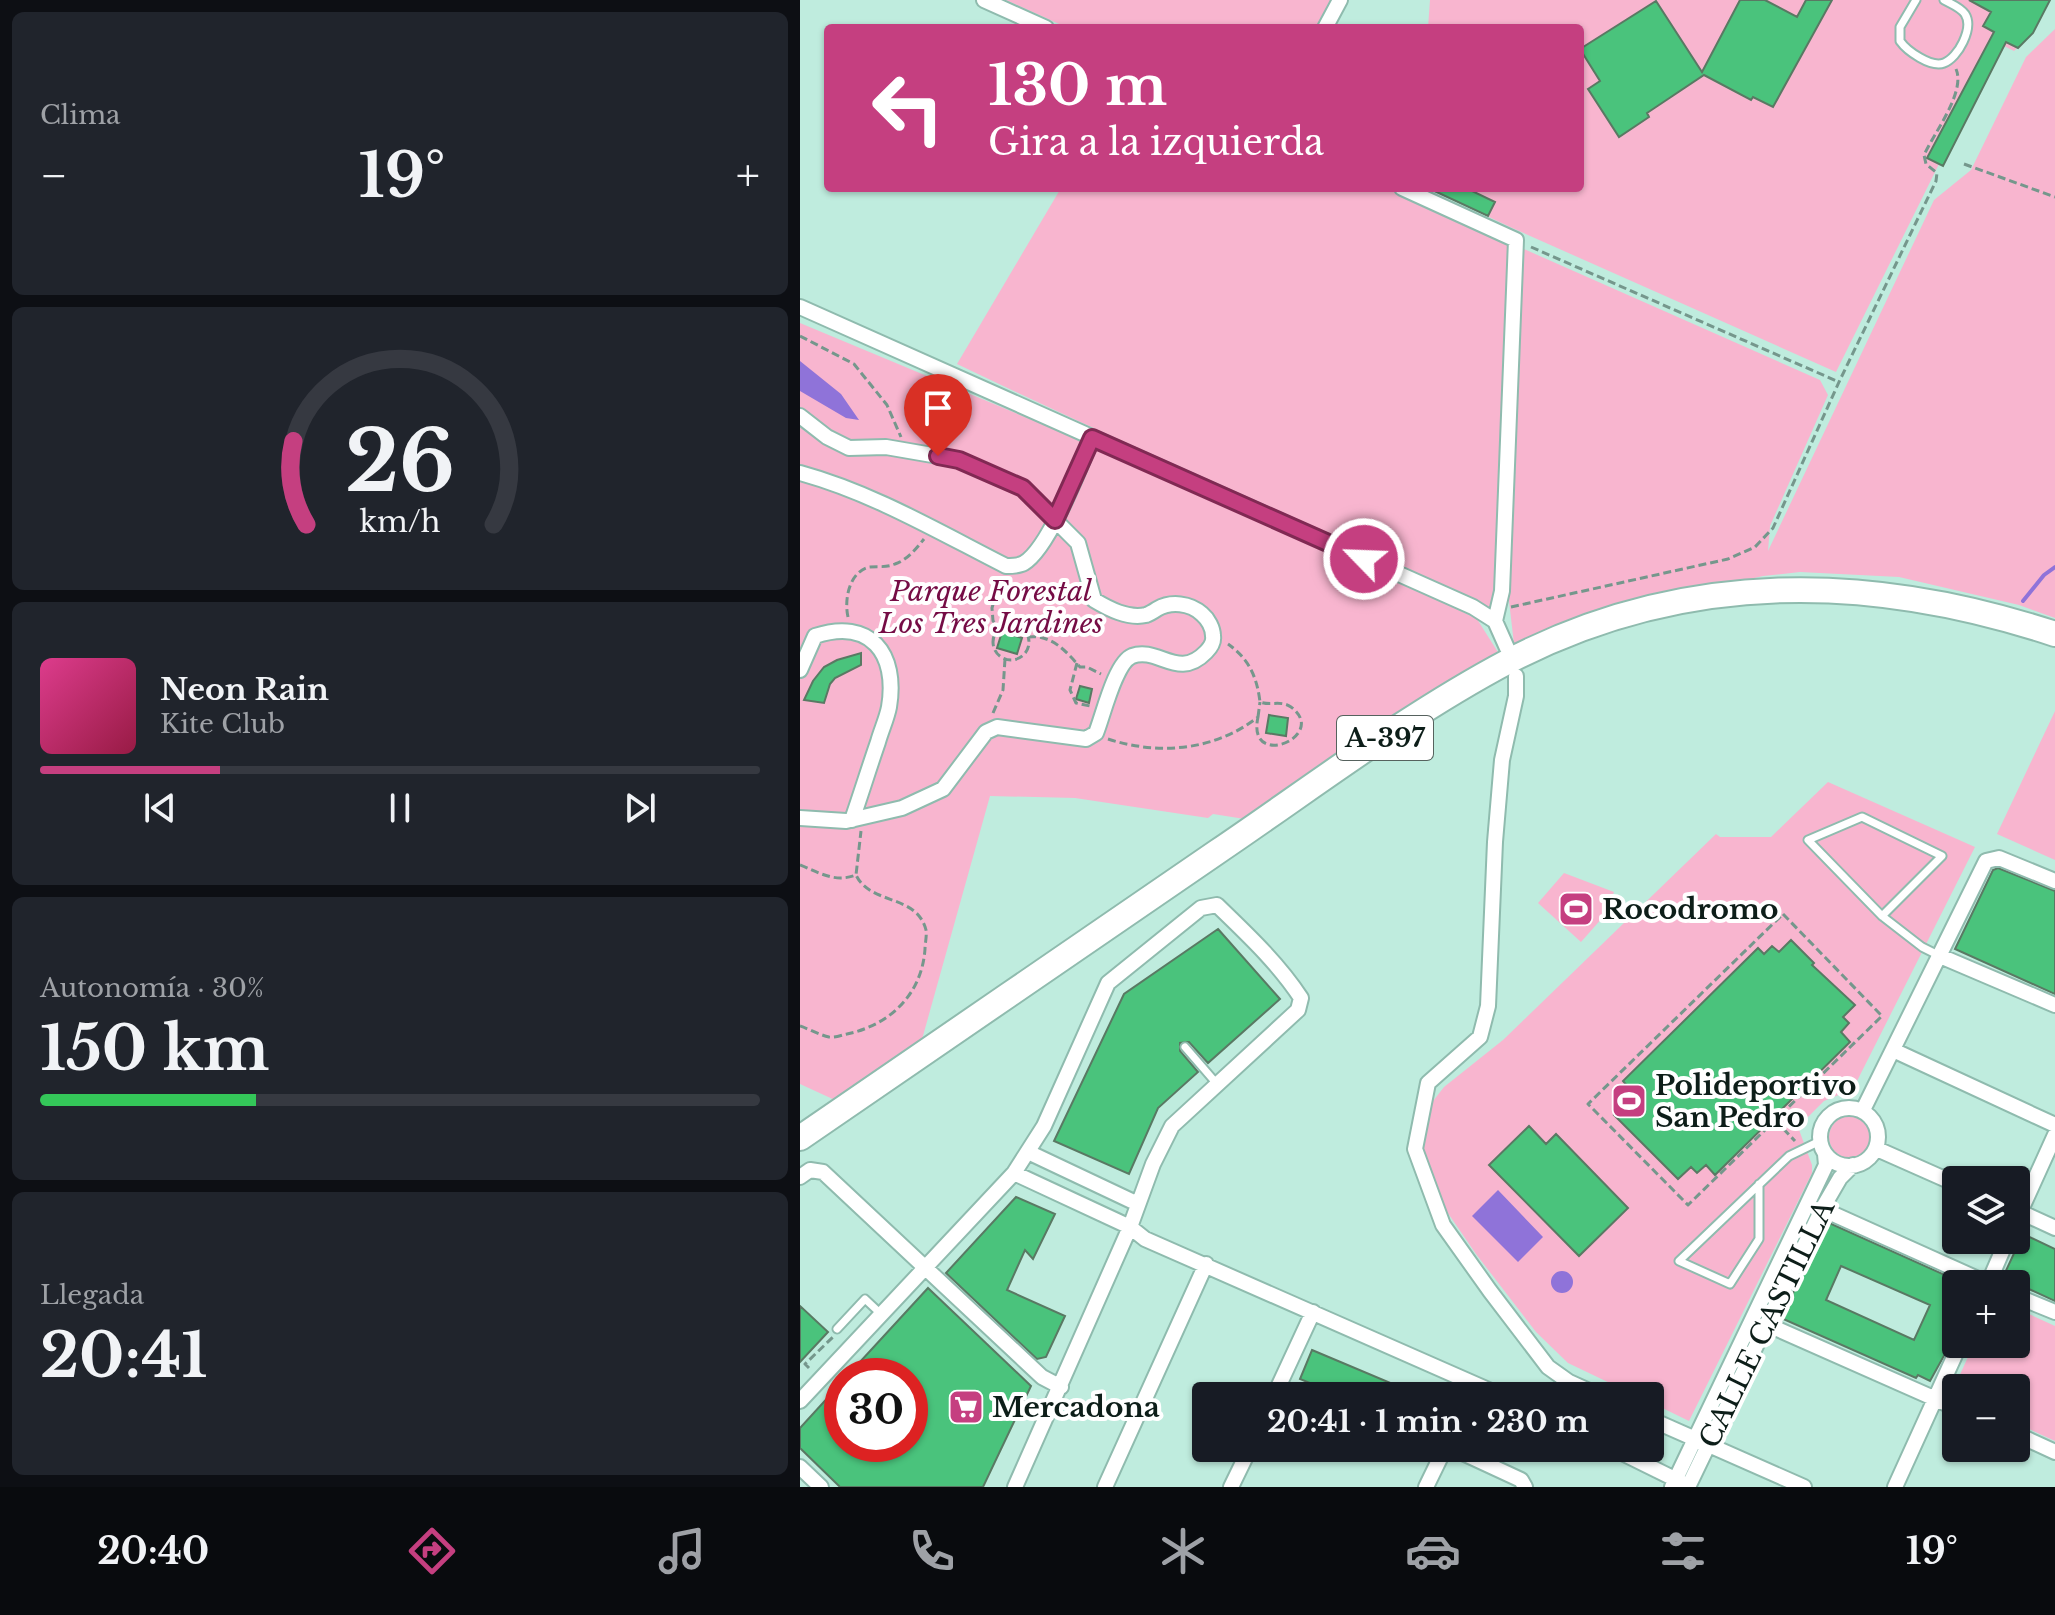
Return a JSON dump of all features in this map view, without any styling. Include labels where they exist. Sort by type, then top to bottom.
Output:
[{"type":"main road","name":"A-397","points":[[800,1138],[1398,729],[1511,661],[1573,633],[1627,615],[1716,596],[1808,588],[1850,590],[1951,605],[2000,616],[2055,634]]},
{"type":"street","points":[[984,0],[1037,24]]},
{"type":"street","points":[[1327,24],[1340,0]]},
{"type":"street","points":[[1411,192],[1516,240],[1497,615],[1507,648]]},
{"type":"street","points":[[800,307],[1497,615]]},
{"type":"street","points":[[800,416],[827,437],[849,448],[902,450],[959,460],[1023,488],[1078,543],[1094,600],[1112,611],[1132,615],[1147,615],[1160,607],[1174,604],[1188,606],[1201,612],[1209,622],[1214,639],[1210,648],[1198,659],[1183,665],[1144,656],[1132,656],[1121,664],[1093,734],[1086,739],[1013,727],[993,729],[986,732],[943,789],[902,808],[858,819],[800,818]]},
{"type":"street","points":[[800,473],[832,482],[897,509],[1003,565],[1022,565],[1034,554],[1055,520],[1092,438]]},
{"type":"street","points":[[800,670],[815,636],[836,629],[863,633],[879,647],[889,671],[890,706],[858,819]]},
{"type":"street","points":[[1516,676],[1516,696],[1502,760],[1495,842],[1488,1006],[1480,1037],[1428,1083],[1415,1149],[1443,1225],[1560,1382]]},
{"type":"street","points":[[1863,1110],[1979,872],[1990,859],[2004,859],[2055,881]]},
{"type":"street","points":[[800,1401],[1014,1173],[1044,1126],[1108,983],[1201,908],[1217,905],[1260,947],[1301,998],[1298,1010],[1172,1126],[1015,1487]]},
{"type":"street","points":[[1940,956],[2055,1005]]},
{"type":"street","points":[[1893,1050],[2055,1125]]},
{"type":"street","points":[[1639,1462],[1683,1485],[1694,1438],[1826,1165],[1822,1143],[1823,1124],[1837,1110],[1863,1110],[1876,1127],[1879,1138],[1877,1149],[1871,1157],[1853,1165],[1835,1164],[1822,1143]]},
{"type":"street","points":[[2030,1187],[2055,1135]]},
{"type":"street","points":[[1877,1149],[1942,1178]]},
{"type":"street","points":[[1028,1152],[1138,1204]]},
{"type":"street","name":"CALLE CASTILLA","points":[[1683,1485],[1708,1445],[1822,1209],[1840,1178],[1853,1165]]},
{"type":"street","points":[[800,1177],[810,1170],[823,1172],[1042,1377],[1061,1387]]},
{"type":"street","points":[[1014,1173],[1130,1227],[1145,1239],[1313,1312],[1456,1382]]},
{"type":"street","points":[[1822,1209],[1957,1270]]},
{"type":"street","points":[[2030,1219],[2055,1228]]},
{"type":"street","points":[[1105,1487],[1206,1264]]},
{"type":"street","points":[[2030,1302],[2055,1312]]},
{"type":"street","points":[[1280,1382],[1313,1312]]},
{"type":"street","points":[[1766,1324],[1942,1402]]},
{"type":"street","points":[[1895,1487],[1953,1358]]},
{"type":"street","points":[[1664,1425],[1804,1487]]},
{"type":"street","points":[[2030,1440],[2055,1452]]},
{"type":"street","points":[[1231,1487],[1243,1462]]},
{"type":"street","points":[[1426,1487],[1438,1462]]},
{"type":"street","points":[[1482,1462],[1521,1480],[1525,1487]]},
{"type":"street","points":[[800,1467],[821,1487]]},
{"type":"lane","points":[[1916,0],[1898,32],[1902,45],[1940,65],[1951,59],[1966,35],[1969,23],[1963,12],[1944,0]]},
{"type":"lane","points":[[1882,916],[1942,856],[1862,817],[1808,840],[1882,916],[1922,947],[1940,956]]},
{"type":"lane","points":[[1185,1047],[1217,1084]]},
{"type":"lane","points":[[1759,1184],[1759,1239],[1730,1284],[1679,1261],[1759,1184],[1789,1156],[1822,1143]]},
{"type":"lane","points":[[837,1332],[865,1299],[882,1315]]},
{"type":"path","points":[[1497,615],[1728,559],[1755,547],[1773,528],[1937,179],[1936,171],[1926,164],[1924,155],[1958,89],[1959,76],[1951,59]]},
{"type":"path","points":[[1964,164],[2055,197]]},
{"type":"path","points":[[1516,240],[1839,382]]},
{"type":"path","points":[[800,336],[854,364],[887,405],[902,439],[902,450]]},
{"type":"path","points":[[852,632],[846,611],[847,596],[857,574],[864,568],[894,565],[933,529]]},
{"type":"path","points":[[1000,628],[993,621],[992,608],[1003,565]]},
{"type":"path","points":[[1015,624],[1023,628],[1028,637],[1029,644],[1021,656],[1012,660],[999,655],[993,644],[994,635],[1000,628],[1015,624]]},
{"type":"path","points":[[1028,637],[1043,637],[1054,642],[1077,663],[1080,667],[1100,673],[1110,688],[1096,705],[1081,706],[1076,703],[1070,690],[1077,663]]},
{"type":"path","points":[[1214,639],[1230,645],[1248,663],[1256,678],[1260,702],[1257,731],[1272,746],[1287,744],[1297,735],[1300,721],[1294,709],[1281,703],[1260,702]]},
{"type":"path","points":[[993,729],[993,714],[1003,690],[1005,658]]},
{"type":"path","points":[[1093,734],[1148,746],[1191,747],[1212,743],[1258,717]]},
{"type":"path","points":[[800,1026],[831,1038],[866,1030],[896,1013],[914,989],[924,962],[926,930],[916,914],[901,902],[873,894],[861,885],[856,875],[858,819]]},
{"type":"path","points":[[800,865],[834,879],[844,880],[856,875]]},
{"type":"path","points":[[1783,914],[1882,1016],[1775,1120],[1688,1205],[1588,1104],[1783,914]]},
{"type":"path","points":[[1775,1120],[1796,1143],[1822,1143]]},
{"type":"path","points":[[820,1380],[805,1364],[837,1332]]},
{"type":"green space","points":[[1006,0],[1333,0],[1320,24],[1059,24]]},
{"type":"green space","points":[[1430,0],[2050,0],[2033,33],[2014,51],[2004,46],[1943,166],[1939,164],[1836,372],[1436,192],[1584,192],[1584,24],[1428,24]]},
{"type":"green space","points":[[2055,29],[2055,618],[2019,605],[1899,577],[1800,572],[1763,576],[1591,615],[1514,644],[1509,601],[1486,608],[957,364],[1059,192],[1395,192],[1820,380],[1828,395],[1770,526],[1768,551],[1934,200],[1971,170],[2026,57]]},
{"type":"green space","name":"Parque Forestal Los Tres Jardines","points":[[800,323],[1291,528],[1477,619],[1501,657],[1251,820],[1213,814],[1208,818],[1075,798],[990,796],[921,1043],[837,1101],[800,1084]]},
{"type":"green space","points":[[2055,711],[2055,860],[1997,834]]},
{"type":"green space","name":"Polideportivo San Pedro","points":[[1828,782],[1975,847],[1853,1089],[1824,1101],[1798,1127],[1812,1173],[1689,1421],[1664,1409],[1664,1382],[1608,1382],[1568,1363],[1536,1332],[1441,1203],[1420,1150],[1430,1105],[1444,1087],[1503,1040],[1716,834],[1720,837],[1771,837]]},
{"type":"green space","name":"Rocodromo","points":[[1564,873],[1614,892],[1604,916],[1581,942],[1538,903]]},
{"type":"green space","points":[[1850,1116],[1865,1122],[1871,1137],[1865,1152],[1850,1158],[1835,1152],[1829,1137],[1835,1122]]},
{"type":"green space","points":[[2030,1314],[2055,1326],[2055,1441],[2030,1429],[2030,1374],[1960,1374],[1968,1358],[2030,1358]]},
{"type":"shaded area","points":[[800,361],[841,394],[859,420],[846,418],[800,391]]},
{"type":"shaded area","points":[[1498,1190],[1543,1237],[1518,1262],[1472,1216]]},
{"type":"shaded area","points":[[1562,1271],[1570,1274],[1573,1282],[1570,1290],[1562,1293],[1554,1290],[1551,1282],[1554,1274]]},
{"type":"building","points":[[1740,0],[1765,0],[1797,17],[1806,0],[1832,0],[1773,107],[1753,97],[1751,100],[1704,75],[1647,113],[1649,117],[1619,137],[1588,89],[1600,81],[1584,55],[1584,46],[1656,1],[1702,72]]},
{"type":"building","points":[[1969,0],[2050,0],[2033,33],[2018,48],[2006,42],[1943,166],[1927,158],[1994,32],[1983,26],[1991,12]]},
{"type":"building","points":[[1437,192],[1474,192],[1495,202],[1488,216]]},
{"type":"building","points":[[1002,632],[1022,638],[1017,654],[997,648]]},
{"type":"building","points":[[861,653],[861,665],[835,678],[824,703],[804,700],[824,667]]},
{"type":"building","points":[[1080,686],[1092,689],[1089,703],[1076,699]]},
{"type":"building","points":[[1269,715],[1288,718],[1286,736],[1266,733]]},
{"type":"building","points":[[1998,868],[2055,891],[2055,994],[1955,949],[1993,870]]},
{"type":"building","points":[[1218,929],[1280,999],[1208,1063],[1189,1042],[1180,1043],[1180,1051],[1198,1072],[1158,1108],[1129,1174],[1054,1141],[1124,994]]},
{"type":"building","points":[[1791,940],[1814,963],[1812,965],[1855,1005],[1843,1017],[1849,1023],[1841,1032],[1850,1042],[1715,1175],[1706,1165],[1697,1173],[1691,1167],[1678,1179],[1614,1115],[1627,1102],[1621,1096],[1629,1088],[1623,1081],[1758,948],[1764,954],[1772,946],[1779,952]]},
{"type":"building","points":[[1529,1126],[1546,1144],[1556,1134],[1628,1208],[1579,1256],[1489,1165]]},
{"type":"building","points":[[1016,1197],[1055,1214],[1033,1259],[1025,1250],[1007,1290],[1065,1316],[1046,1357],[1037,1359],[946,1273]]},
{"type":"building","points":[[1827,1222],[1942,1274],[1943,1358],[1930,1381],[1918,1375],[1916,1378],[1781,1318]],"holes":[[[1841,1266],[1930,1305],[1914,1340],[1826,1300]]]},
{"type":"building","points":[[2030,1237],[2055,1249],[2055,1301],[2030,1289],[2030,1270],[2006,1270],[2014,1254],[2030,1254]]},
{"type":"building","name":"Mercadona","points":[[928,1288],[1031,1386],[983,1487],[840,1487],[800,1448],[800,1428],[824,1402],[824,1462],[928,1462],[928,1358],[864,1358]]},
{"type":"building","points":[[800,1306],[828,1332],[800,1362]]},
{"type":"building","points":[[1312,1350],[1388,1382],[1307,1382],[1300,1379]]},
{"type":"waterway","points":[[2023,601],[2044,575],[2055,567]]},
{"type":"place","name":"Rocodromo","points":[[1576,909]]},
{"type":"place","name":"Polideportivo San Pedro","points":[[1629,1101]]},
{"type":"place","name":"Mercadona","points":[[966,1407]]},
{"type":"route","points":[[938,456],[959,460],[1023,488],[1055,520],[1092,438],[1364,559]]}]
